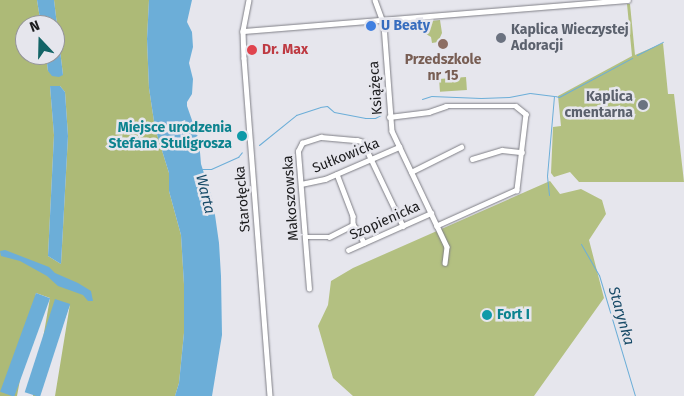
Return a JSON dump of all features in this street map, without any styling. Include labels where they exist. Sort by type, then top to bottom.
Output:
[{"type":"street","name":"Starołęcka","points":[[249,0],[243,31],[270,396]]},
{"type":"street","name":"Książęca","points":[[375,0],[381,20],[389,117],[392,131],[447,247],[445,263]]},
{"type":"street","points":[[243,31],[628,0]]},
{"type":"street","points":[[389,117],[429,112],[446,106],[518,106],[526,115],[516,191],[437,226]]},
{"type":"street","name":"Makoszowska","points":[[309,289],[299,147],[302,143],[314,138],[361,140],[403,226]]},
{"type":"street","name":"Sułkowicka","points":[[301,184],[337,174],[398,147]]},
{"type":"street","points":[[411,172],[462,147]]},
{"type":"street","points":[[472,159],[502,150],[522,152]]},
{"type":"street","points":[[337,174],[353,216],[352,225]]},
{"type":"street","name":"Szopienicka","points":[[348,250],[431,214]]},
{"type":"street","points":[[306,238],[329,237],[352,225]]},
{"type":"street","points":[[352,225],[358,230],[364,243]]},
{"type":"green space","points":[[0,0],[37,0],[39,15],[15,15],[15,65],[47,65],[48,71],[63,75],[62,65],[65,65],[65,15],[56,15],[54,0],[149,0],[147,39],[149,88],[155,128],[169,173],[169,191],[181,235],[184,333],[179,383],[175,396],[55,396],[70,304],[38,396],[33,396],[50,298],[36,293],[17,396],[0,396]],"holes":[[[50,86],[60,86],[65,92],[68,136],[61,264],[48,256],[54,135]]]},
{"type":"green space","points":[[627,4],[630,4],[635,55],[663,43],[668,94],[674,94],[684,182],[579,182],[570,172],[554,177],[551,173],[553,127],[561,126],[558,96],[632,56]]},
{"type":"green space","points":[[440,20],[442,33],[438,42],[432,43],[431,37],[426,34],[423,22]]},
{"type":"green space","points":[[466,77],[467,90],[440,92],[439,79]]},
{"type":"green space","points":[[550,181],[560,194],[581,189],[602,200],[606,214],[589,240],[604,298],[534,396],[353,396],[333,378],[318,326],[328,305],[331,281],[353,268]]},
{"type":"water","points":[[37,0],[54,0],[56,15],[39,15]]},
{"type":"water","name":"Warta","points":[[149,0],[192,0],[187,22],[192,32],[193,47],[189,63],[193,79],[192,94],[187,102],[187,106],[199,140],[201,164],[213,201],[219,243],[221,276],[222,335],[212,396],[175,396],[179,383],[184,333],[181,235],[169,191],[169,173],[155,128],[149,88],[147,39]]},
{"type":"water","points":[[47,65],[62,65],[63,75],[59,77],[52,76],[48,71]]},
{"type":"water","points":[[50,86],[60,86],[65,92],[68,136],[61,264],[48,256],[54,135]]},
{"type":"water","points":[[5,250],[49,267],[55,273],[78,283],[91,291],[93,301],[88,301],[83,295],[58,286],[47,276],[20,261],[1,256],[0,251]]},
{"type":"water","points":[[36,293],[50,298],[14,396],[0,392]]},
{"type":"water","points":[[55,299],[70,304],[40,396],[25,392]]},
{"type":"waterway","name":"Starynka","points":[[637,55],[663,42]]},
{"type":"waterway","name":"Starynka","points":[[555,96],[559,97],[632,58]]},
{"type":"waterway","name":"Starynka","points":[[422,99],[431,96],[509,97],[530,93],[554,96],[547,176],[549,195]]},
{"type":"waterway","name":"Starynka","points":[[259,145],[296,115],[320,107],[327,106],[334,112],[365,118],[375,118],[383,114]]},
{"type":"waterway","name":"Starynka","points":[[201,169],[211,169],[238,157],[242,152]]},
{"type":"waterway","name":"Starynka","points":[[581,244],[599,275],[635,396]]},
{"type":"place","name":"U Beaty","points":[[371,26]]},
{"type":"place","name":"Kaplica Wieczystej Adoracji","points":[[501,38]]},
{"type":"place","name":"Przedszkole nr 15","points":[[443,44]]},
{"type":"place","name":"Dr. Max","points":[[252,50]]},
{"type":"place","name":"Kaplica cmentarna","points":[[643,105]]},
{"type":"place","name":"Miejsce urodzenia Stefana Stuligrosza","points":[[242,136]]},
{"type":"place","name":"Fort I","points":[[487,315]]}]
